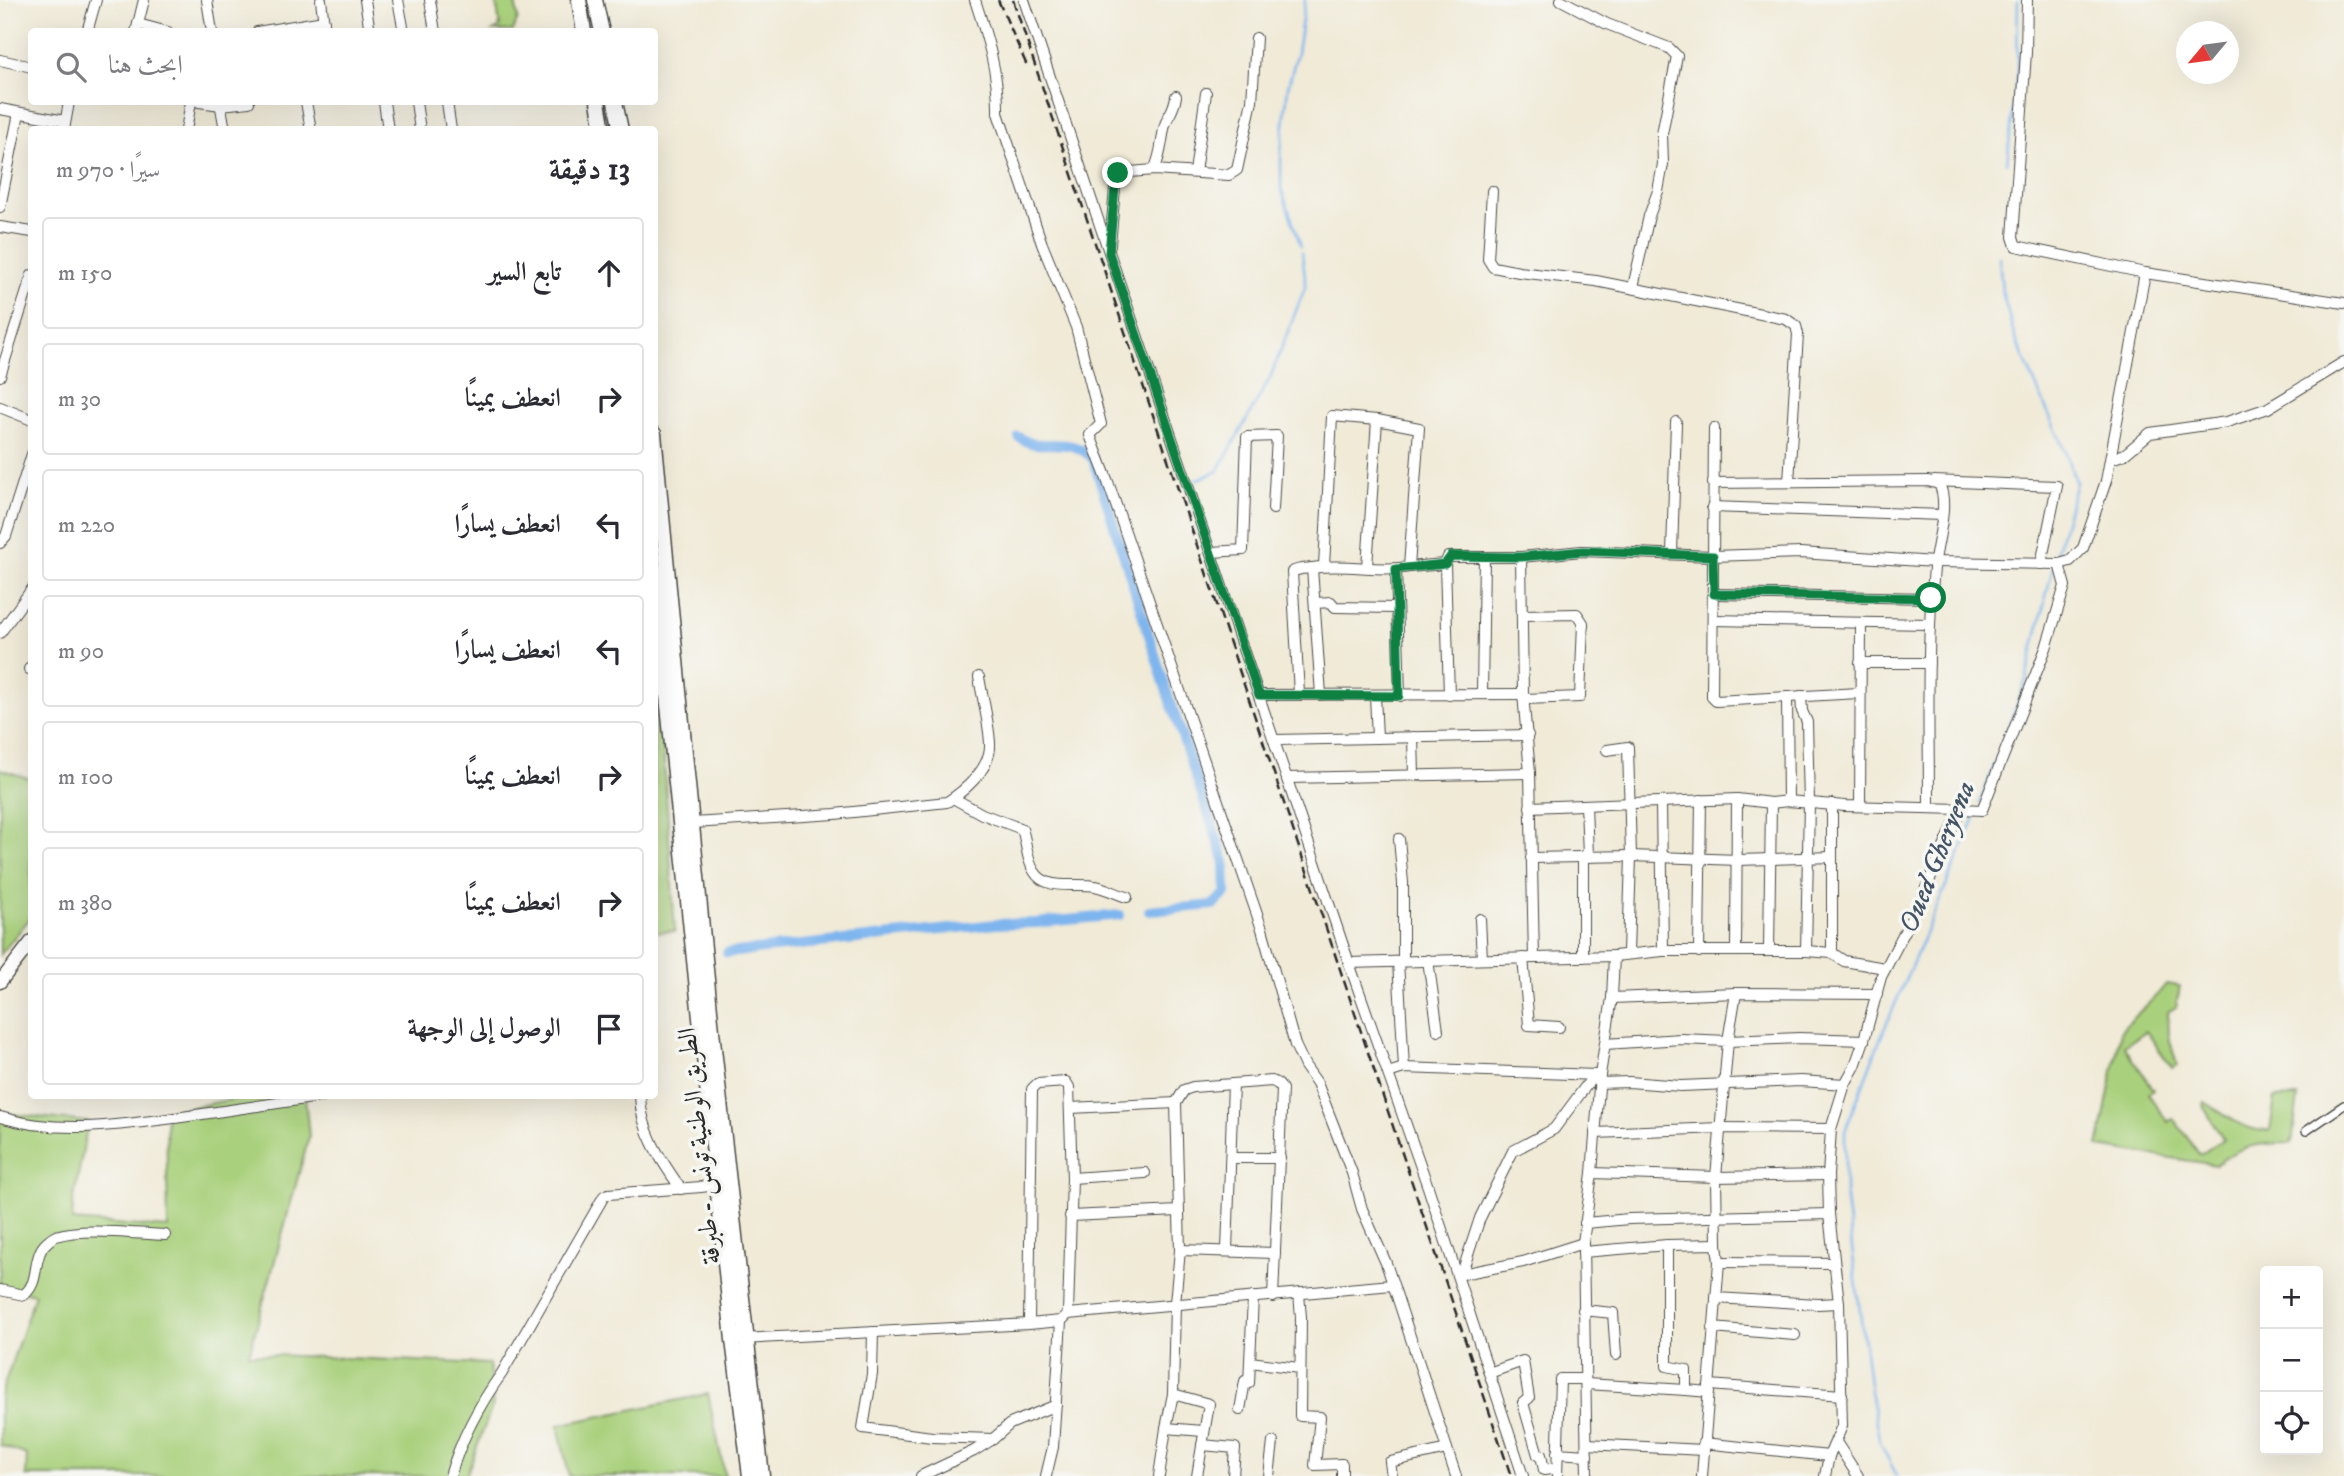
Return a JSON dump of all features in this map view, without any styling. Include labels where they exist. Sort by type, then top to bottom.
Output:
[{"type":"main road","points":[[579,0],[583,28]]},
{"type":"main road","points":[[595,0],[601,28]]},
{"type":"main road","points":[[599,105],[602,126]]},
{"type":"main road","points":[[616,105],[619,126]]},
{"type":"main road","name":"الطريق الوطنية تونس - طبرقة","points":[[658,488],[669,637],[693,823],[750,1476]]},
{"type":"main road","name":"الطريق الوطنية تونس - طبرقة","points":[[658,587],[669,637],[660,676],[707,1089],[724,1183]]},
{"type":"main road","name":"الطريق الوطنية تونس - طبرقة","points":[[739,1340],[762,1476]]},
{"type":"street","points":[[88,28],[96,0]]},
{"type":"street","points":[[137,28],[144,0]]},
{"type":"street","points":[[207,0],[211,28]]},
{"type":"street","points":[[302,28],[324,26],[321,0]]},
{"type":"street","points":[[365,0],[369,28]]},
{"type":"street","points":[[398,0],[403,28]]},
{"type":"street","points":[[430,0],[434,28]]},
{"type":"street","points":[[975,0],[989,42],[999,91],[998,113],[1042,244],[1076,327],[1091,377],[1101,424],[1090,435],[1262,929],[1295,1045],[1317,1083],[1352,1173],[1362,1209],[1386,1263],[1456,1476]]},
{"type":"street","points":[[1024,0],[1349,963],[1459,1274],[1523,1476]]},
{"type":"street","points":[[1561,0],[1607,24],[1669,48],[1678,56],[1662,134],[1664,164],[1655,201],[1648,216],[1633,287]]},
{"type":"street","points":[[2027,0],[2014,244],[2018,248],[2145,273],[2344,303]]},
{"type":"street","points":[[1109,253],[1116,177],[1122,172],[1154,170],[1229,174],[1237,170],[1252,102],[1256,38]]},
{"type":"street","points":[[0,60],[28,66]]},
{"type":"street","points":[[1195,172],[1206,93]]},
{"type":"street","points":[[1154,170],[1160,159],[1164,129],[1175,109],[1176,96]]},
{"type":"street","points":[[0,110],[65,125],[68,105]]},
{"type":"street","points":[[187,126],[190,105]]},
{"type":"street","points":[[220,105],[224,126]]},
{"type":"street","points":[[307,105],[310,126]]},
{"type":"street","points":[[384,105],[387,126]]},
{"type":"street","points":[[416,105],[419,126]]},
{"type":"street","points":[[447,105],[450,126]]},
{"type":"street","points":[[0,207],[6,153],[19,113]]},
{"type":"street","points":[[1492,191],[1488,259],[1493,267],[1633,287],[1786,318],[1794,323],[1798,334],[1789,482]]},
{"type":"street","points":[[0,227],[28,231]]},
{"type":"street","points":[[1449,695],[1445,564],[1451,556],[1521,557],[1583,551],[1713,556],[1801,553],[1935,562],[2050,564],[2070,561],[2083,548],[2100,502],[2111,459],[2145,273]]},
{"type":"street","points":[[0,376],[28,288]]},
{"type":"street","points":[[2111,459],[2126,454],[2150,433],[2227,422],[2268,408],[2344,362]]},
{"type":"street","points":[[0,407],[28,418]]},
{"type":"street","points":[[1324,566],[1332,416],[1377,420],[1419,428],[1409,567]]},
{"type":"street","points":[[1367,567],[1377,420]]},
{"type":"street","points":[[1672,554],[1676,422]]},
{"type":"street","points":[[1714,428],[1714,700],[1860,693]]},
{"type":"street","points":[[1212,552],[1243,550],[1247,437],[1277,436],[1273,509]]},
{"type":"street","points":[[0,543],[6,537],[28,467]]},
{"type":"street","points":[[1929,808],[1929,624],[1943,494],[1939,484],[1934,481]]},
{"type":"street","points":[[1531,807],[1737,799],[1771,803],[1788,801],[1978,811],[2050,635],[2065,586],[2050,564],[2057,486],[1934,481],[1713,483]]},
{"type":"street","points":[[1712,507],[1942,515]]},
{"type":"street","points":[[1482,694],[1484,557]]},
{"type":"street","points":[[1521,557],[1524,696],[1531,807],[1529,1025],[1559,1027]]},
{"type":"street","points":[[1299,694],[1290,576],[1296,570],[1324,566],[1396,569],[1445,564]]},
{"type":"street","points":[[1312,568],[1321,695]]},
{"type":"street","points":[[1396,569],[1399,696]]},
{"type":"street","points":[[0,633],[28,594]]},
{"type":"street","points":[[1714,594],[1931,598]]},
{"type":"street","points":[[1315,603],[1331,603],[1335,607],[1349,609],[1397,608]]},
{"type":"street","points":[[1259,695],[1580,696],[1583,623],[1577,614],[1523,614]]},
{"type":"street","points":[[1713,620],[1929,624]]},
{"type":"street","points":[[1860,806],[1861,624]]},
{"type":"street","points":[[1860,663],[1929,663]]},
{"type":"street","points":[[693,823],[835,814],[947,802],[979,773],[990,750],[979,677]]},
{"type":"street","points":[[1375,695],[1377,738]]},
{"type":"street","points":[[1801,696],[1802,711],[1807,722],[1809,803],[1806,951]]},
{"type":"street","points":[[1787,697],[1788,801]]},
{"type":"street","points":[[1274,740],[1528,735]]},
{"type":"street","points":[[1413,737],[1414,775]]},
{"type":"street","points":[[1607,750],[1628,747],[1631,856],[1628,953]]},
{"type":"street","points":[[1287,778],[1530,773]]},
{"type":"street","points":[[953,798],[982,814],[1022,829],[1027,843],[1028,860],[1035,874],[1045,883],[1098,886],[1127,897]]},
{"type":"street","points":[[1736,950],[1737,799]]},
{"type":"street","points":[[1699,951],[1701,800]]},
{"type":"street","points":[[1661,802],[1663,951]]},
{"type":"street","points":[[1769,950],[1771,803]]},
{"type":"street","points":[[1832,804],[1832,953]]},
{"type":"street","points":[[1583,957],[1586,805]]},
{"type":"street","points":[[1825,1476],[1829,1456],[1842,1426],[1839,1303],[1829,1214],[1831,1129],[1845,1084],[1864,1040],[1885,968],[1919,904],[1961,809]]},
{"type":"street","points":[[1399,839],[1404,1068]]},
{"type":"street","points":[[1531,858],[1631,856],[1738,860],[1832,857]]},
{"type":"street","points":[[1480,919],[1482,959]]},
{"type":"street","points":[[0,982],[28,946]]},
{"type":"street","points":[[1349,963],[1614,956],[1663,951],[1769,950],[1832,953],[1844,961],[1885,968]]},
{"type":"street","points":[[1587,1476],[1583,1247],[1592,1173],[1597,1078],[1612,998],[1614,956]]},
{"type":"street","points":[[1428,960],[1438,1031]]},
{"type":"street","points":[[1612,998],[1736,993],[1877,994]]},
{"type":"street","points":[[1702,1476],[1719,1262],[1715,1219],[1716,1177],[1723,1085],[1736,993]]},
{"type":"street","points":[[1605,1044],[1681,1039],[1864,1040]]},
{"type":"street","points":[[1388,1073],[1404,1068],[1723,1085],[1801,1081],[1845,1084]]},
{"type":"street","points":[[1459,1274],[1480,1218],[1513,1151],[1553,1129],[1597,1078]]},
{"type":"street","points":[[1158,1476],[1173,1394],[1175,1303],[1180,1250],[1177,1103],[1184,1090],[1272,1081],[1282,1089],[1273,1297]]},
{"type":"street","points":[[1029,1324],[1033,1087],[1037,1084],[1068,1083],[1072,1178],[1070,1216],[1053,1447],[1046,1476]]},
{"type":"street","points":[[1227,1250],[1233,1084]]},
{"type":"street","points":[[0,1117],[59,1127],[111,1127],[305,1099]]},
{"type":"street","points":[[640,1099],[644,1127],[657,1153],[681,1189]]},
{"type":"street","points":[[1070,1108],[1177,1103]]},
{"type":"street","points":[[2306,1132],[2344,1105]]},
{"type":"street","points":[[1595,1133],[1720,1128],[1831,1129]]},
{"type":"street","points":[[1231,1158],[1280,1158]]},
{"type":"street","points":[[1072,1178],[1145,1173]]},
{"type":"street","points":[[1592,1173],[1716,1177],[1828,1175]]},
{"type":"street","points":[[450,1476],[484,1397],[502,1373],[604,1196],[724,1183]]},
{"type":"street","points":[[1070,1216],[1179,1211]]},
{"type":"street","points":[[1585,1223],[1629,1219],[1715,1219],[1829,1214]]},
{"type":"street","points":[[0,1290],[24,1295],[35,1279],[41,1248],[56,1236],[76,1232],[165,1235]]},
{"type":"street","points":[[1459,1274],[1583,1247],[1717,1244]]},
{"type":"street","points":[[1667,1245],[1666,1361],[1668,1367],[1686,1370],[1686,1390]]},
{"type":"street","points":[[1180,1250],[1275,1253]]},
{"type":"street","points":[[1719,1262],[1834,1263]]},
{"type":"street","points":[[739,1340],[1029,1324],[1175,1303],[1273,1297],[1392,1285]]},
{"type":"street","points":[[1299,1294],[1300,1416],[1320,1417],[1315,1465],[1342,1464],[1342,1476]]},
{"type":"street","points":[[1240,1410],[1245,1381],[1249,1382],[1253,1297]]},
{"type":"street","points":[[1716,1298],[1839,1303]]},
{"type":"street","points":[[1583,1310],[1613,1312],[1616,1355]]},
{"type":"street","points":[[1713,1328],[1795,1335]]},
{"type":"street","points":[[873,1332],[872,1374],[863,1428],[932,1437],[993,1439]]},
{"type":"street","points":[[1489,1373],[1523,1361],[1529,1398],[1523,1403],[1538,1455],[1541,1455],[1544,1470],[1557,1472],[1560,1379],[1686,1390],[1842,1395]]},
{"type":"street","points":[[1250,1362],[1299,1367]]},
{"type":"street","points":[[1173,1394],[1209,1404],[1197,1476]]},
{"type":"street","points":[[921,1476],[974,1451],[1010,1424],[1056,1405]]},
{"type":"street","points":[[1166,1428],[1203,1431]]},
{"type":"street","points":[[1269,1476],[1273,1442]]},
{"type":"street","points":[[1836,1442],[1856,1475]]},
{"type":"street","points":[[1202,1445],[1235,1448],[1233,1476]]},
{"type":"street","points":[[1557,1453],[1587,1449],[1703,1446],[1829,1456]]},
{"type":"street","points":[[1392,1476],[1390,1462],[1447,1449]]},
{"type":"green space","points":[[496,0],[520,0],[515,2],[518,18],[514,28],[500,27]]},
{"type":"green space","points":[[658,671],[675,931],[658,932]]},
{"type":"green space","points":[[0,769],[28,778],[28,921],[0,955]]},
{"type":"green space","points":[[2166,984],[2180,986],[2176,1007],[2168,1012],[2169,1037],[2177,1065],[2172,1068],[2146,1031],[2124,1046],[2154,1090],[2148,1094],[2168,1122],[2173,1118],[2200,1155],[2223,1139],[2203,1106],[2205,1102],[2244,1126],[2270,1131],[2275,1098],[2298,1097],[2292,1143],[2252,1146],[2234,1153],[2216,1165],[2098,1147],[2121,1031]]},
{"type":"green space","points":[[233,1099],[305,1099],[309,1137],[249,1354],[489,1364],[493,1404],[466,1476],[26,1476],[27,1455],[0,1445],[0,1397],[35,1294],[0,1287],[0,1113],[88,1122],[72,1221],[168,1228],[166,1112]]},
{"type":"green space","points":[[708,1394],[725,1476],[569,1476],[558,1425]]},
{"type":"waterway","points":[[1301,246],[1281,188],[1281,152],[1288,87],[1297,53],[1305,0]]},
{"type":"waterway","name":"Oued Gheryena","points":[[2007,163],[2017,74],[2018,0]]},
{"type":"waterway","points":[[1196,480],[1218,471],[1270,378],[1306,285],[1302,252]]},
{"type":"waterway","name":"Oued Gheryena","points":[[1980,803],[2026,680],[2076,483],[2065,451],[2015,338],[2002,291],[1999,257]]},
{"type":"waterway","points":[[1019,437],[1036,444],[1074,447],[1093,459],[1166,689],[1225,862],[1226,893],[1213,905],[1149,911]]},
{"type":"waterway","name":"Oued Gheryena","points":[[1897,1476],[1880,1443],[1870,1391],[1845,1192],[1845,1131],[1881,1037],[1977,813]]},
{"type":"waterway","points":[[727,953],[996,924],[1120,915]]},
{"type":"railway","points":[[998,0],[1028,68]]},
{"type":"railway","points":[[1013,0],[1511,1476]]},
{"type":"route","points":[[1118,173],[1109,253],[1259,695],[1399,696],[1396,569],[1445,564],[1451,556],[1521,557],[1583,551],[1713,556],[1714,594],[1931,598]]}]
